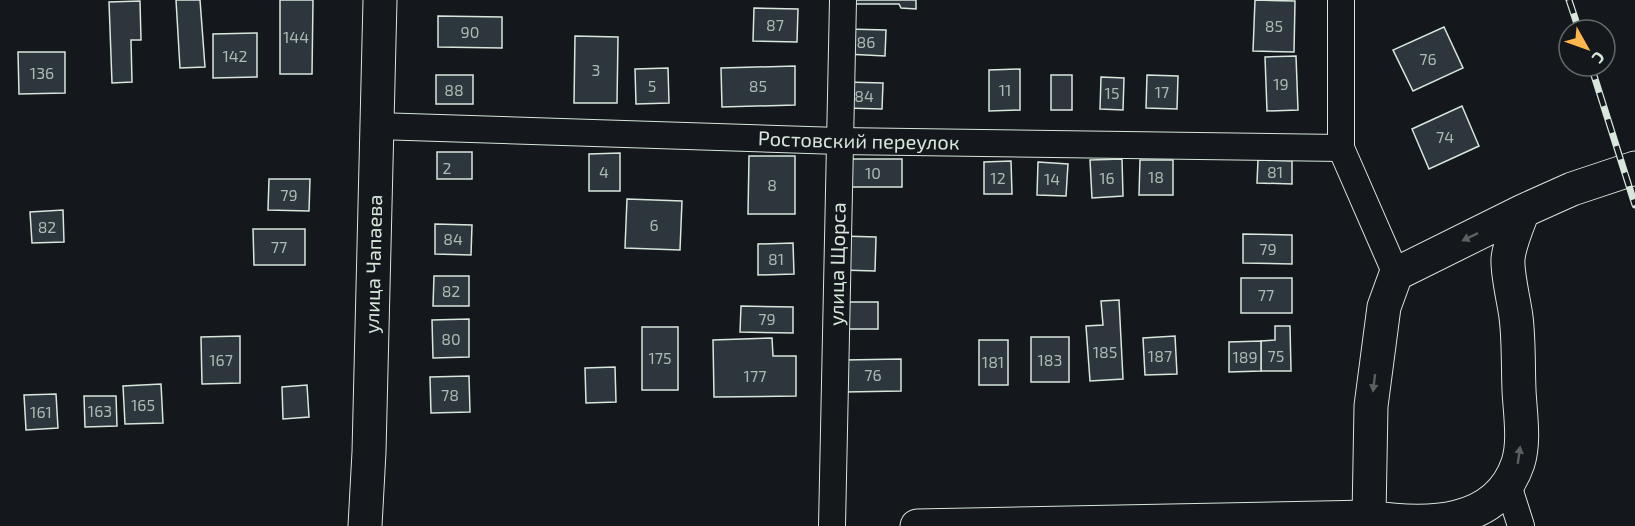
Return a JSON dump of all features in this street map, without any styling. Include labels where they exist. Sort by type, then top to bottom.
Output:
[{"type":"street","name":"улица Чапаева","points":[[365,526],[369,452],[380,0]]},
{"type":"street","name":"улица Щорса","points":[[832,526],[843,0]]},
{"type":"street","points":[[1341,0],[1341,148],[1396,274],[1384,307],[1371,406],[1369,517]]},
{"type":"street","name":"Ростовский переулок","points":[[377,126],[839,141],[1341,148]]},
{"type":"street","points":[[1396,274],[1572,189],[1635,168]]},
{"type":"street","points":[[917,526],[1316,522],[1369,517],[1393,522],[1446,524],[1468,519],[1492,504],[1508,485],[1519,462],[1521,432],[1516,320],[1508,259],[1523,211]]},
{"type":"street","points":[[1508,485],[1521,526]]},
{"type":"building","points":[[176,0],[200,0],[205,67],[180,68]]},
{"type":"building","points":[[280,0],[313,0],[312,74],[280,74]]},
{"type":"building","points":[[849,0],[916,0],[916,9],[901,8],[899,4],[849,4]]},
{"type":"building","points":[[1255,0],[1295,1],[1294,52],[1253,51]]},
{"type":"building","points":[[140,1],[141,40],[131,40],[132,82],[112,83],[109,2]]},
{"type":"building","points":[[754,8],[798,9],[797,42],[753,41]]},
{"type":"building","points":[[438,16],[502,17],[502,48],[438,47]]},
{"type":"building","points":[[1444,27],[1463,68],[1413,91],[1393,50]]},
{"type":"building","points":[[847,29],[886,30],[885,56],[846,54]]},
{"type":"building","points":[[257,33],[257,77],[213,78],[213,34]]},
{"type":"building","points":[[575,36],[618,37],[617,103],[574,103]]},
{"type":"building","points":[[18,52],[65,52],[65,93],[19,94]]},
{"type":"building","points":[[1296,56],[1298,110],[1267,111],[1265,57]]},
{"type":"building","points":[[795,66],[795,105],[722,107],[721,68]]},
{"type":"building","points":[[668,68],[669,103],[636,104],[635,69]]},
{"type":"building","points":[[1020,69],[1020,110],[989,111],[989,70]]},
{"type":"building","points":[[436,75],[473,75],[473,104],[436,104]]},
{"type":"building","points":[[1051,75],[1072,75],[1072,110],[1051,110]]},
{"type":"building","points":[[1147,75],[1178,76],[1177,109],[1146,108]]},
{"type":"building","points":[[1101,77],[1124,78],[1123,110],[1100,109]]},
{"type":"building","points":[[846,82],[883,83],[882,109],[845,108]]},
{"type":"building","points":[[1462,106],[1479,146],[1429,169],[1412,129]]},
{"type":"building","points":[[437,152],[472,152],[472,179],[437,179]]},
{"type":"building","points":[[620,153],[620,191],[589,191],[589,154]]},
{"type":"building","points":[[749,156],[795,156],[795,214],[748,214]]},
{"type":"building","points":[[844,159],[902,159],[902,187],[844,187]]},
{"type":"building","points":[[1122,159],[1123,196],[1092,198],[1090,160]]},
{"type":"building","points":[[1140,160],[1173,160],[1173,195],[1139,195]]},
{"type":"building","points":[[1258,160],[1292,161],[1292,184],[1257,183]]},
{"type":"building","points":[[1011,161],[1012,194],[984,194],[984,162]]},
{"type":"building","points":[[1038,162],[1068,164],[1066,196],[1037,195]]},
{"type":"building","points":[[269,179],[310,179],[309,211],[268,210]]},
{"type":"building","points":[[627,199],[682,201],[680,250],[625,248]]},
{"type":"building","points":[[63,210],[64,242],[32,243],[30,212]]},
{"type":"building","points":[[435,224],[472,225],[471,255],[435,254]]},
{"type":"building","points":[[253,229],[305,229],[305,265],[254,265]]},
{"type":"building","points":[[1243,234],[1292,235],[1292,264],[1243,263]]},
{"type":"building","points":[[842,236],[876,237],[875,271],[841,270]]},
{"type":"building","points":[[793,243],[794,274],[758,275],[758,244]]},
{"type":"building","points":[[434,276],[469,276],[469,306],[433,306]]},
{"type":"building","points":[[1241,278],[1292,278],[1292,313],[1241,313]]},
{"type":"building","points":[[1119,300],[1123,379],[1090,381],[1086,326],[1103,325],[1101,301]]},
{"type":"building","points":[[841,302],[878,302],[878,329],[841,329]]},
{"type":"building","points":[[741,306],[793,307],[793,333],[740,332]]},
{"type":"building","points":[[469,319],[469,357],[433,358],[432,320]]},
{"type":"building","points":[[1275,326],[1290,326],[1291,371],[1261,371],[1261,341],[1275,340]]},
{"type":"building","points":[[642,327],[678,327],[678,390],[642,390]]},
{"type":"building","points":[[240,336],[240,383],[202,384],[201,337]]},
{"type":"building","points":[[1175,336],[1177,374],[1145,375],[1143,338]]},
{"type":"building","points":[[1031,337],[1069,337],[1069,382],[1031,382]]},
{"type":"building","points":[[772,338],[773,356],[796,356],[796,396],[714,397],[713,340]]},
{"type":"building","points":[[979,340],[1008,340],[1008,385],[979,385]]},
{"type":"building","points":[[1261,341],[1261,371],[1229,372],[1229,342]]},
{"type":"building","points":[[901,359],[901,391],[845,392],[844,360]]},
{"type":"building","points":[[615,367],[616,402],[586,403],[585,368]]},
{"type":"building","points":[[469,376],[470,412],[431,413],[430,377]]},
{"type":"building","points":[[161,384],[163,423],[125,424],[123,386]]},
{"type":"building","points":[[307,385],[309,417],[283,419],[282,387]]},
{"type":"building","points":[[56,394],[58,428],[26,430],[24,395]]},
{"type":"building","points":[[84,396],[116,396],[117,426],[85,427]]},
{"type":"railway","points":[[1569,0],[1575,18]]},
{"type":"railway","points":[[1595,78],[1635,205]]}]
